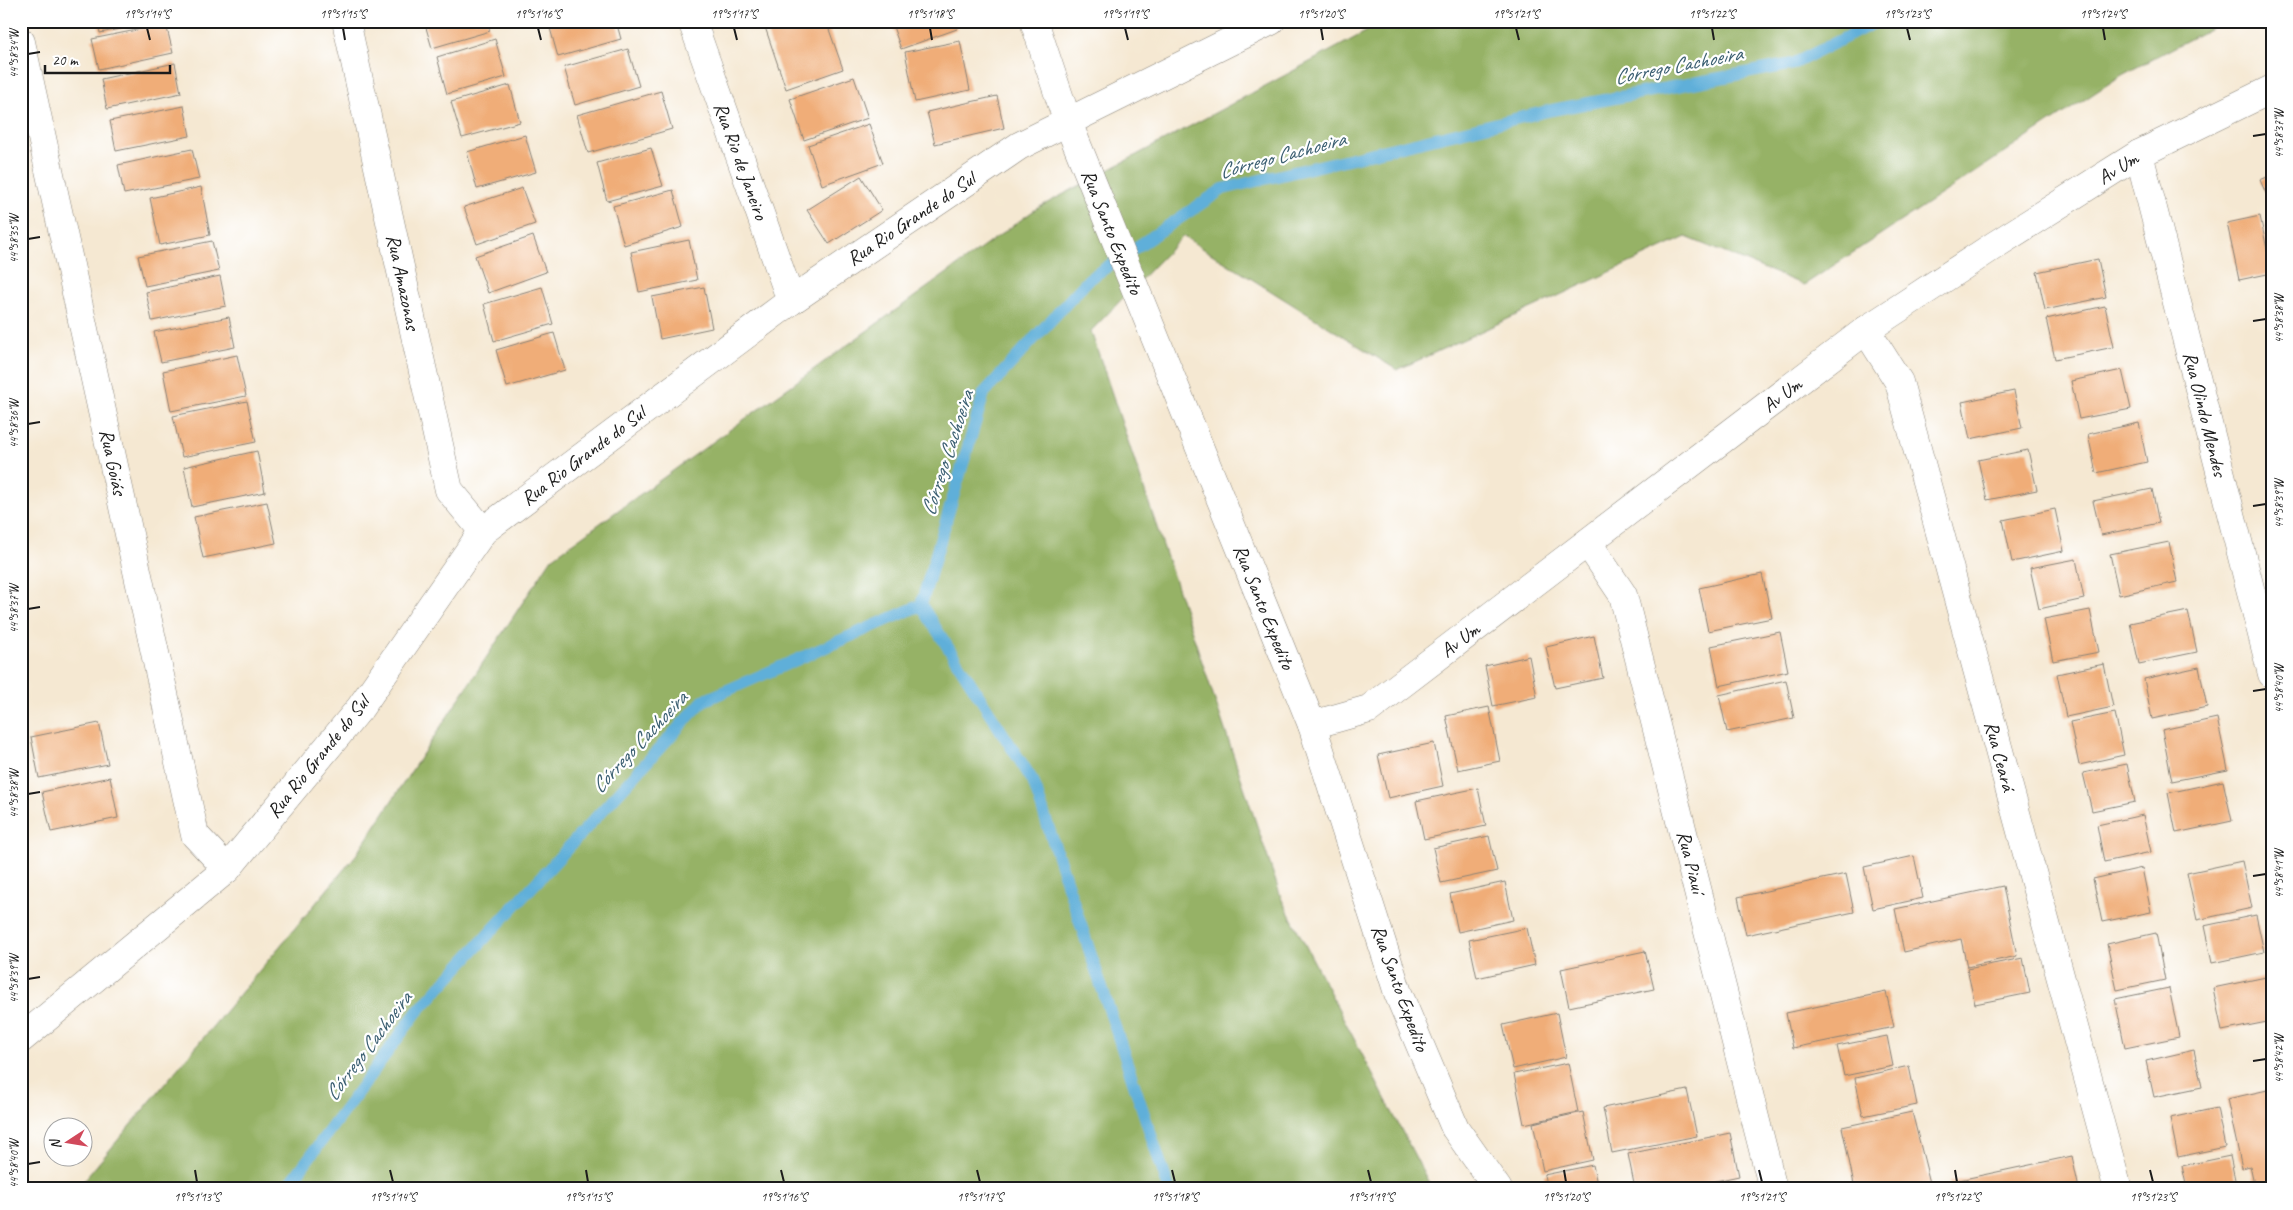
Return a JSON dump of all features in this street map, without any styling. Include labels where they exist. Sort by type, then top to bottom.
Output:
[{"type":"street","name":"Rua Amazonas","points":[[346,21],[449,490],[483,531]]},
{"type":"street","name":"Rua Rio de Janeiro","points":[[692,21],[791,301]]},
{"type":"street","name":"Rua Santo Expedito","points":[[1034,21],[1067,120],[1099,202],[1312,725],[1398,992],[1455,1128],[1498,1189]]},
{"type":"street","name":"Rua Rio Grande do Sul","points":[[21,1039],[227,869],[360,708],[483,531],[791,301],[1020,146],[1067,120],[1271,21]]},
{"type":"street","name":"Rua Goiás","points":[[21,42],[194,835],[227,869]]},
{"type":"street","name":"Av Um","points":[[1312,725],[1369,709],[1866,330],[1995,245],[2139,154],[2272,89]]},
{"type":"street","name":"Rua Olindo Mendes","points":[[2139,154],[2272,674]]},
{"type":"street","name":"Rua Ceará","points":[[1866,330],[1899,382],[2118,1189]]},
{"type":"street","name":"Rua Piauí","points":[[1588,543],[1623,595],[1773,1189]]},
{"type":"green space","points":[[1386,21],[2224,21],[2122,75],[1804,285],[1686,237],[1397,370],[1183,236],[1091,331],[1282,900],[1432,1189],[77,1189],[356,855],[552,558],[1036,209]]},
{"type":"building","points":[[98,21],[154,21],[154,22],[100,33]]},
{"type":"building","points":[[424,21],[487,21],[490,31],[432,48]]},
{"type":"building","points":[[548,21],[616,21],[621,39],[558,57]]},
{"type":"building","points":[[763,21],[826,21],[843,69],[786,89]]},
{"type":"building","points":[[891,21],[954,21],[957,29],[901,49]]},
{"type":"building","points":[[166,24],[173,53],[99,69],[92,39]]},
{"type":"building","points":[[495,39],[506,77],[447,94],[437,57]]},
{"type":"building","points":[[960,41],[970,90],[915,102],[905,52]]},
{"type":"building","points":[[628,49],[639,86],[575,105],[564,67]]},
{"type":"building","points":[[175,63],[181,93],[107,109],[101,79]]},
{"type":"building","points":[[854,77],[868,118],[804,140],[790,99]]},
{"type":"building","points":[[510,85],[520,122],[462,138],[451,102]]},
{"type":"building","points":[[661,91],[672,129],[588,153],[577,115]]},
{"type":"building","points":[[997,96],[1004,128],[935,144],[927,112]]},
{"type":"building","points":[[184,106],[190,136],[116,151],[110,121]]},
{"type":"building","points":[[869,124],[883,163],[822,185],[808,145]]},
{"type":"building","points":[[525,135],[536,172],[477,189],[467,152]]},
{"type":"building","points":[[651,148],[663,186],[607,201],[597,163]]},
{"type":"building","points":[[192,149],[199,179],[124,194],[118,165]]},
{"type":"building","points":[[2272,175],[2272,207],[2260,180]]},
{"type":"building","points":[[861,176],[882,210],[829,244],[807,210]]},
{"type":"building","points":[[201,187],[210,235],[160,245],[150,198]]},
{"type":"building","points":[[522,188],[535,224],[477,244],[464,207]]},
{"type":"building","points":[[673,190],[683,227],[624,245],[613,206]]},
{"type":"building","points":[[2260,216],[2272,273],[2239,280],[2227,223]]},
{"type":"building","points":[[533,236],[546,272],[488,293],[475,256]]},
{"type":"building","points":[[689,240],[697,280],[639,292],[631,252]]},
{"type":"building","points":[[212,241],[219,271],[145,286],[138,256]]},
{"type":"building","points":[[2098,259],[2106,297],[2045,310],[2037,272]]},
{"type":"building","points":[[220,276],[226,306],[152,321],[146,292]]},
{"type":"building","points":[[542,287],[553,324],[494,341],[484,304]]},
{"type":"building","points":[[704,287],[712,328],[660,339],[652,297]]},
{"type":"building","points":[[2105,306],[2114,347],[2055,359],[2046,319]]},
{"type":"building","points":[[229,317],[235,347],[161,362],[154,332]]},
{"type":"building","points":[[554,333],[565,370],[507,387],[496,350]]},
{"type":"building","points":[[237,355],[246,396],[171,411],[163,371]]},
{"type":"building","points":[[2122,370],[2131,409],[2079,419],[2071,381]]},
{"type":"building","points":[[2014,391],[2022,428],[1970,439],[1962,402]]},
{"type":"building","points":[[247,401],[256,442],[182,457],[173,416]]},
{"type":"building","points":[[2139,423],[2147,462],[2096,473],[2088,434]]},
{"type":"building","points":[[2028,450],[2037,490],[1987,500],[1978,460]]},
{"type":"building","points":[[257,451],[265,492],[192,507],[184,467]]},
{"type":"building","points":[[2152,489],[2159,523],[2101,535],[2093,501]]},
{"type":"building","points":[[267,502],[276,543],[203,558],[194,517]]},
{"type":"building","points":[[2055,509],[2064,551],[2012,562],[2003,520]]},
{"type":"building","points":[[2169,542],[2177,582],[2119,595],[2110,554]]},
{"type":"building","points":[[2076,559],[2084,599],[2039,609],[2030,568]]},
{"type":"building","points":[[1762,574],[1772,618],[1708,631],[1699,588]]},
{"type":"building","points":[[2090,610],[2099,652],[2053,661],[2044,619]]},
{"type":"building","points":[[2188,611],[2197,652],[2139,664],[2130,623]]},
{"type":"building","points":[[1780,632],[1788,671],[1719,686],[1711,646]]},
{"type":"building","points":[[1594,636],[1603,678],[1555,688],[1546,647]]},
{"type":"building","points":[[1529,656],[1537,697],[1493,706],[1485,666]]},
{"type":"building","points":[[2104,664],[2113,707],[2066,717],[2057,674]]},
{"type":"building","points":[[2199,667],[2207,707],[2152,719],[2144,679]]},
{"type":"building","points":[[1786,680],[1794,718],[1727,732],[1719,695]]},
{"type":"building","points":[[1489,707],[1500,761],[1458,770],[1446,716]]},
{"type":"building","points":[[2115,713],[2124,755],[2079,765],[2070,722]]},
{"type":"building","points":[[2217,718],[2228,770],[2172,781],[2162,730]]},
{"type":"building","points":[[99,723],[108,764],[39,778],[31,737]]},
{"type":"building","points":[[1434,743],[1443,786],[1388,798],[1378,755]]},
{"type":"building","points":[[2127,764],[2135,802],[2092,811],[2083,773]]},
{"type":"building","points":[[110,777],[118,818],[51,832],[42,792]]},
{"type":"building","points":[[2223,781],[2232,821],[2176,833],[2168,793]]},
{"type":"building","points":[[1478,788],[1486,826],[1424,839],[1416,801]]},
{"type":"building","points":[[2143,815],[2151,852],[2104,862],[2097,825]]},
{"type":"building","points":[[1489,836],[1497,871],[1441,883],[1433,848]]},
{"type":"building","points":[[1914,856],[1923,898],[1873,909],[1864,867]]},
{"type":"building","points":[[2242,861],[2252,908],[2197,920],[2187,873]]},
{"type":"building","points":[[2142,868],[2151,912],[2102,922],[2093,879]]},
{"type":"building","points":[[1846,874],[1854,912],[1746,935],[1738,897]]},
{"type":"building","points":[[1505,882],[1513,920],[1458,932],[1450,894]]},
{"type":"building","points":[[2003,886],[2017,956],[1967,967],[1961,939],[1904,952],[1895,909]]},
{"type":"building","points":[[2256,915],[2264,952],[2212,963],[2204,926]]},
{"type":"building","points":[[1527,928],[1535,965],[1477,978],[1469,940]]},
{"type":"building","points":[[2156,933],[2165,980],[2117,990],[2107,944]]},
{"type":"building","points":[[1645,951],[1654,989],[1569,1007],[1561,969]]},
{"type":"building","points":[[2023,958],[2030,993],[1975,1004],[1967,969]]},
{"type":"building","points":[[2271,976],[2272,1021],[2222,1031],[2213,988]]},
{"type":"building","points":[[2169,988],[2179,1037],[2125,1048],[2115,999]]},
{"type":"building","points":[[1886,992],[1894,1027],[1793,1048],[1786,1013]]},
{"type":"building","points":[[1557,1013],[1566,1057],[1513,1069],[1503,1025]]},
{"type":"building","points":[[1887,1036],[1893,1066],[1844,1076],[1837,1046]]},
{"type":"building","points":[[2194,1050],[2202,1087],[2154,1097],[2146,1061]]},
{"type":"building","points":[[1568,1063],[1578,1112],[1524,1124],[1514,1074]]},
{"type":"building","points":[[1909,1066],[1917,1105],[1863,1116],[1855,1078]]},
{"type":"building","points":[[2272,1089],[2272,1189],[2255,1189],[2250,1166],[2242,1168],[2227,1099]]},
{"type":"building","points":[[1687,1090],[1697,1136],[1612,1153],[1603,1108]]},
{"type":"building","points":[[2217,1108],[2225,1147],[2178,1157],[2170,1118]]},
{"type":"building","points":[[1583,1112],[1593,1160],[1543,1171],[1533,1123]]},
{"type":"building","points":[[1912,1112],[1930,1183],[1904,1189],[1855,1189],[1842,1127]]},
{"type":"building","points":[[1730,1133],[1739,1176],[1678,1189],[1635,1189],[1628,1154]]},
{"type":"building","points":[[2072,1156],[2079,1189],[1951,1189],[1950,1182]]},
{"type":"building","points":[[2230,1156],[2237,1189],[2187,1189],[2182,1166]]},
{"type":"building","points":[[1593,1165],[1598,1189],[1547,1189],[1544,1175]]},
{"type":"waterway","name":"Córrego Cachoeira","points":[[286,1189],[417,1012],[703,701],[921,605],[984,393],[1089,279],[1223,189],[1552,110],[1793,64],[1878,21]]},
{"type":"waterway","points":[[921,605],[1033,781],[1169,1189]]}]
